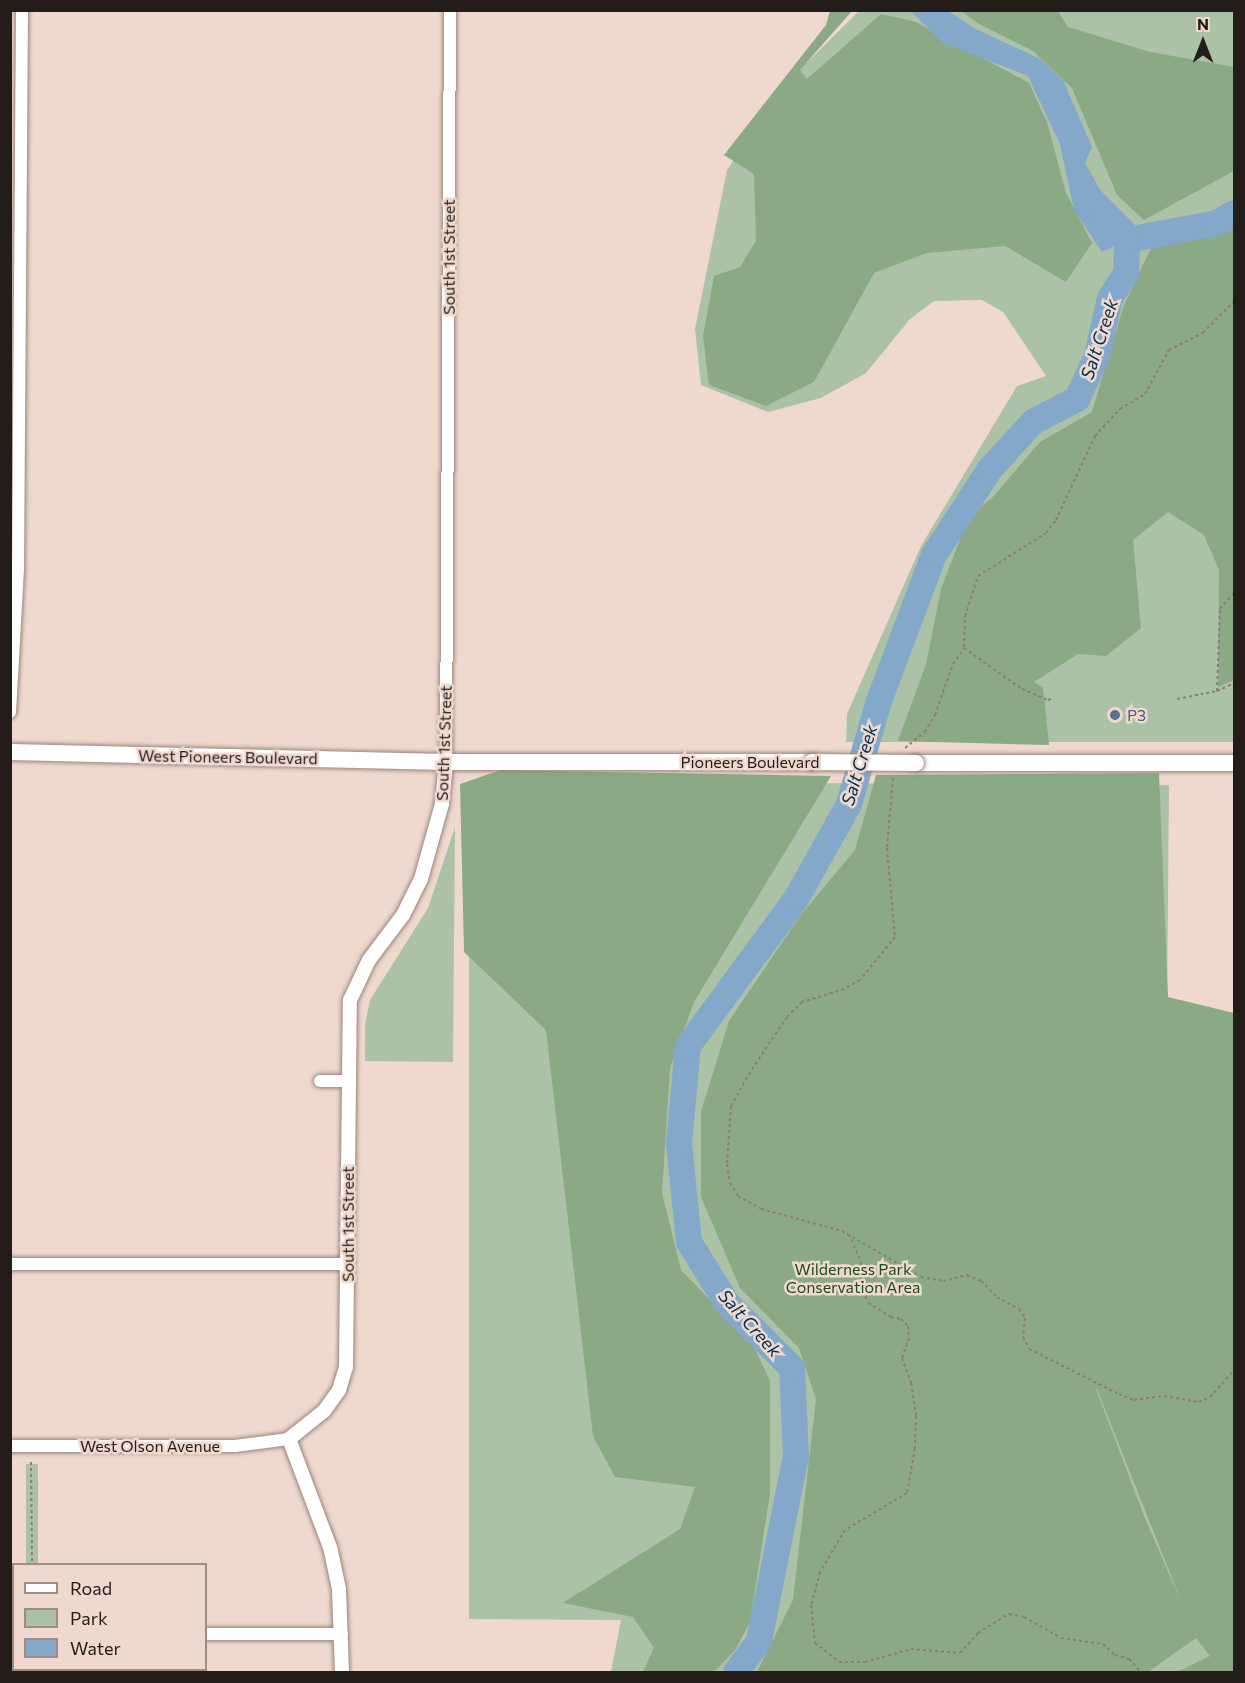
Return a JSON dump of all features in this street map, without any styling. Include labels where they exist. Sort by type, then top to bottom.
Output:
[{"type":"main road","name":"West Pioneers Boulevard","points":[[10,752],[446,762]]},
{"type":"main road","name":"Pioneers Boulevard","points":[[446,762],[1234,763]]},
{"type":"street","points":[[10,712],[18,569],[22,10]]},
{"type":"street","name":"South 1st Street","points":[[289,1439],[324,1412],[339,1390],[346,1367],[347,1081],[350,1000],[369,960],[403,915],[421,879],[442,804],[446,762],[450,10]]},
{"type":"street","points":[[320,1081],[347,1081]]},
{"type":"street","points":[[10,1264],[348,1264]]},
{"type":"street","points":[[289,1439],[331,1550],[342,1634],[342,1672]]},
{"type":"street","name":"West Olson Avenue","points":[[10,1446],[235,1446],[289,1439]]},
{"type":"street","points":[[207,1634],[342,1634]]},
{"type":"path","points":[[906,747],[924,732],[935,716],[953,663],[964,648],[965,616],[978,576],[1046,533],[1056,520],[1083,455],[1095,436],[1120,410],[1145,394],[1169,350],[1203,333],[1234,301]]},
{"type":"path","points":[[1217,691],[1220,609],[1234,593]]},
{"type":"path","points":[[964,648],[1022,689],[1047,700],[1053,698]]},
{"type":"path","points":[[1177,699],[1217,691],[1234,683]]},
{"type":"path","points":[[892,781],[887,848],[895,937],[860,980],[844,989],[802,1002],[787,1017],[731,1106],[727,1164],[738,1196],[761,1209],[849,1234],[921,1277],[944,1281],[967,1275],[981,1281],[997,1297],[1019,1308],[1025,1317],[1023,1337],[1029,1349],[1134,1400],[1164,1396],[1199,1401],[1210,1396],[1234,1370]]},
{"type":"path","points":[[849,1234],[861,1263],[860,1279],[868,1303],[891,1317],[902,1319],[908,1326],[909,1338],[902,1358],[911,1383],[915,1448],[907,1493],[845,1530],[820,1572],[811,1605],[815,1643],[839,1662],[865,1662],[911,1649],[960,1653],[978,1633],[1010,1614],[1024,1617],[1061,1638],[1103,1644],[1115,1655],[1129,1659],[1141,1672]]},
{"type":"path","points":[[31,1462],[32,1563]]},
{"type":"green space","points":[[830,11],[852,11],[800,70],[807,79],[881,14],[916,22],[1029,83],[1047,122],[1066,193],[1092,243],[1066,282],[1005,246],[927,253],[874,273],[814,382],[766,406],[709,385],[703,336],[714,276],[740,267],[756,241],[754,174],[724,155],[826,25]]},
{"type":"green space","points":[[859,11],[1234,11],[1234,742],[846,742],[847,714],[921,546],[1017,386],[1046,376],[1003,312],[982,300],[934,301],[910,319],[866,373],[821,398],[768,412],[701,385],[695,329],[727,170],[785,84]]},
{"type":"green space","points":[[961,11],[1058,11],[1068,27],[1150,52],[1234,67],[1234,171],[1144,220],[1117,195],[1072,88],[1033,51],[979,24]]},
{"type":"green space","points":[[1234,226],[1234,680],[1218,687],[1219,570],[1204,535],[1168,512],[1133,540],[1141,628],[1106,656],[1078,654],[1034,682],[1043,687],[1049,745],[898,741],[926,664],[941,589],[969,516],[992,498],[1040,442],[1092,412],[1124,305],[1152,246]]},
{"type":"green space","points":[[501,770],[831,776],[694,1002],[670,1068],[662,1193],[681,1270],[753,1345],[770,1381],[770,1493],[750,1622],[735,1650],[714,1672],[643,1672],[654,1648],[633,1617],[563,1603],[680,1529],[695,1487],[615,1477],[593,1436],[546,1030],[464,952],[460,784]]},
{"type":"green space","points":[[1159,773],[1168,997],[1234,1013],[1234,1672],[1177,1672],[1210,1656],[1196,1638],[1148,1672],[757,1672],[793,1600],[816,1399],[799,1348],[740,1288],[701,1197],[701,1112],[729,1021],[800,916],[855,850],[876,775]],"holes":[[[1097,1389],[1183,1606],[1144,1516]]]},
{"type":"green space","name":"Wilderness Park Conservation Area","points":[[469,781],[1169,785],[1167,1020],[1234,1672],[611,1672],[621,1620],[469,1619]]},
{"type":"green space","points":[[455,827],[453,1062],[365,1061],[365,1025],[370,1000],[428,908]]},
{"type":"green space","points":[[26,1464],[38,1464],[38,1563],[26,1563]]},
{"type":"water","points":[[911,11],[948,11],[976,29],[1042,60],[1063,80],[1092,147],[1085,163],[1101,191],[1138,228],[1127,240],[1102,252],[1074,210],[1060,144],[1028,76],[943,43]]},
{"type":"waterway","points":[[1127,240],[1217,223],[1234,213]]},
{"type":"waterway","name":"Salt Creek","points":[[736,1672],[759,1641],[796,1456],[792,1368],[727,1303],[689,1242],[679,1144],[688,1046],[796,899],[849,804],[879,701],[934,555],[990,469],[1033,422],[1077,399],[1097,356],[1110,298],[1126,273],[1127,240],[1103,217]]},
{"type":"place","name":"P3","points":[[1115,715]]}]
